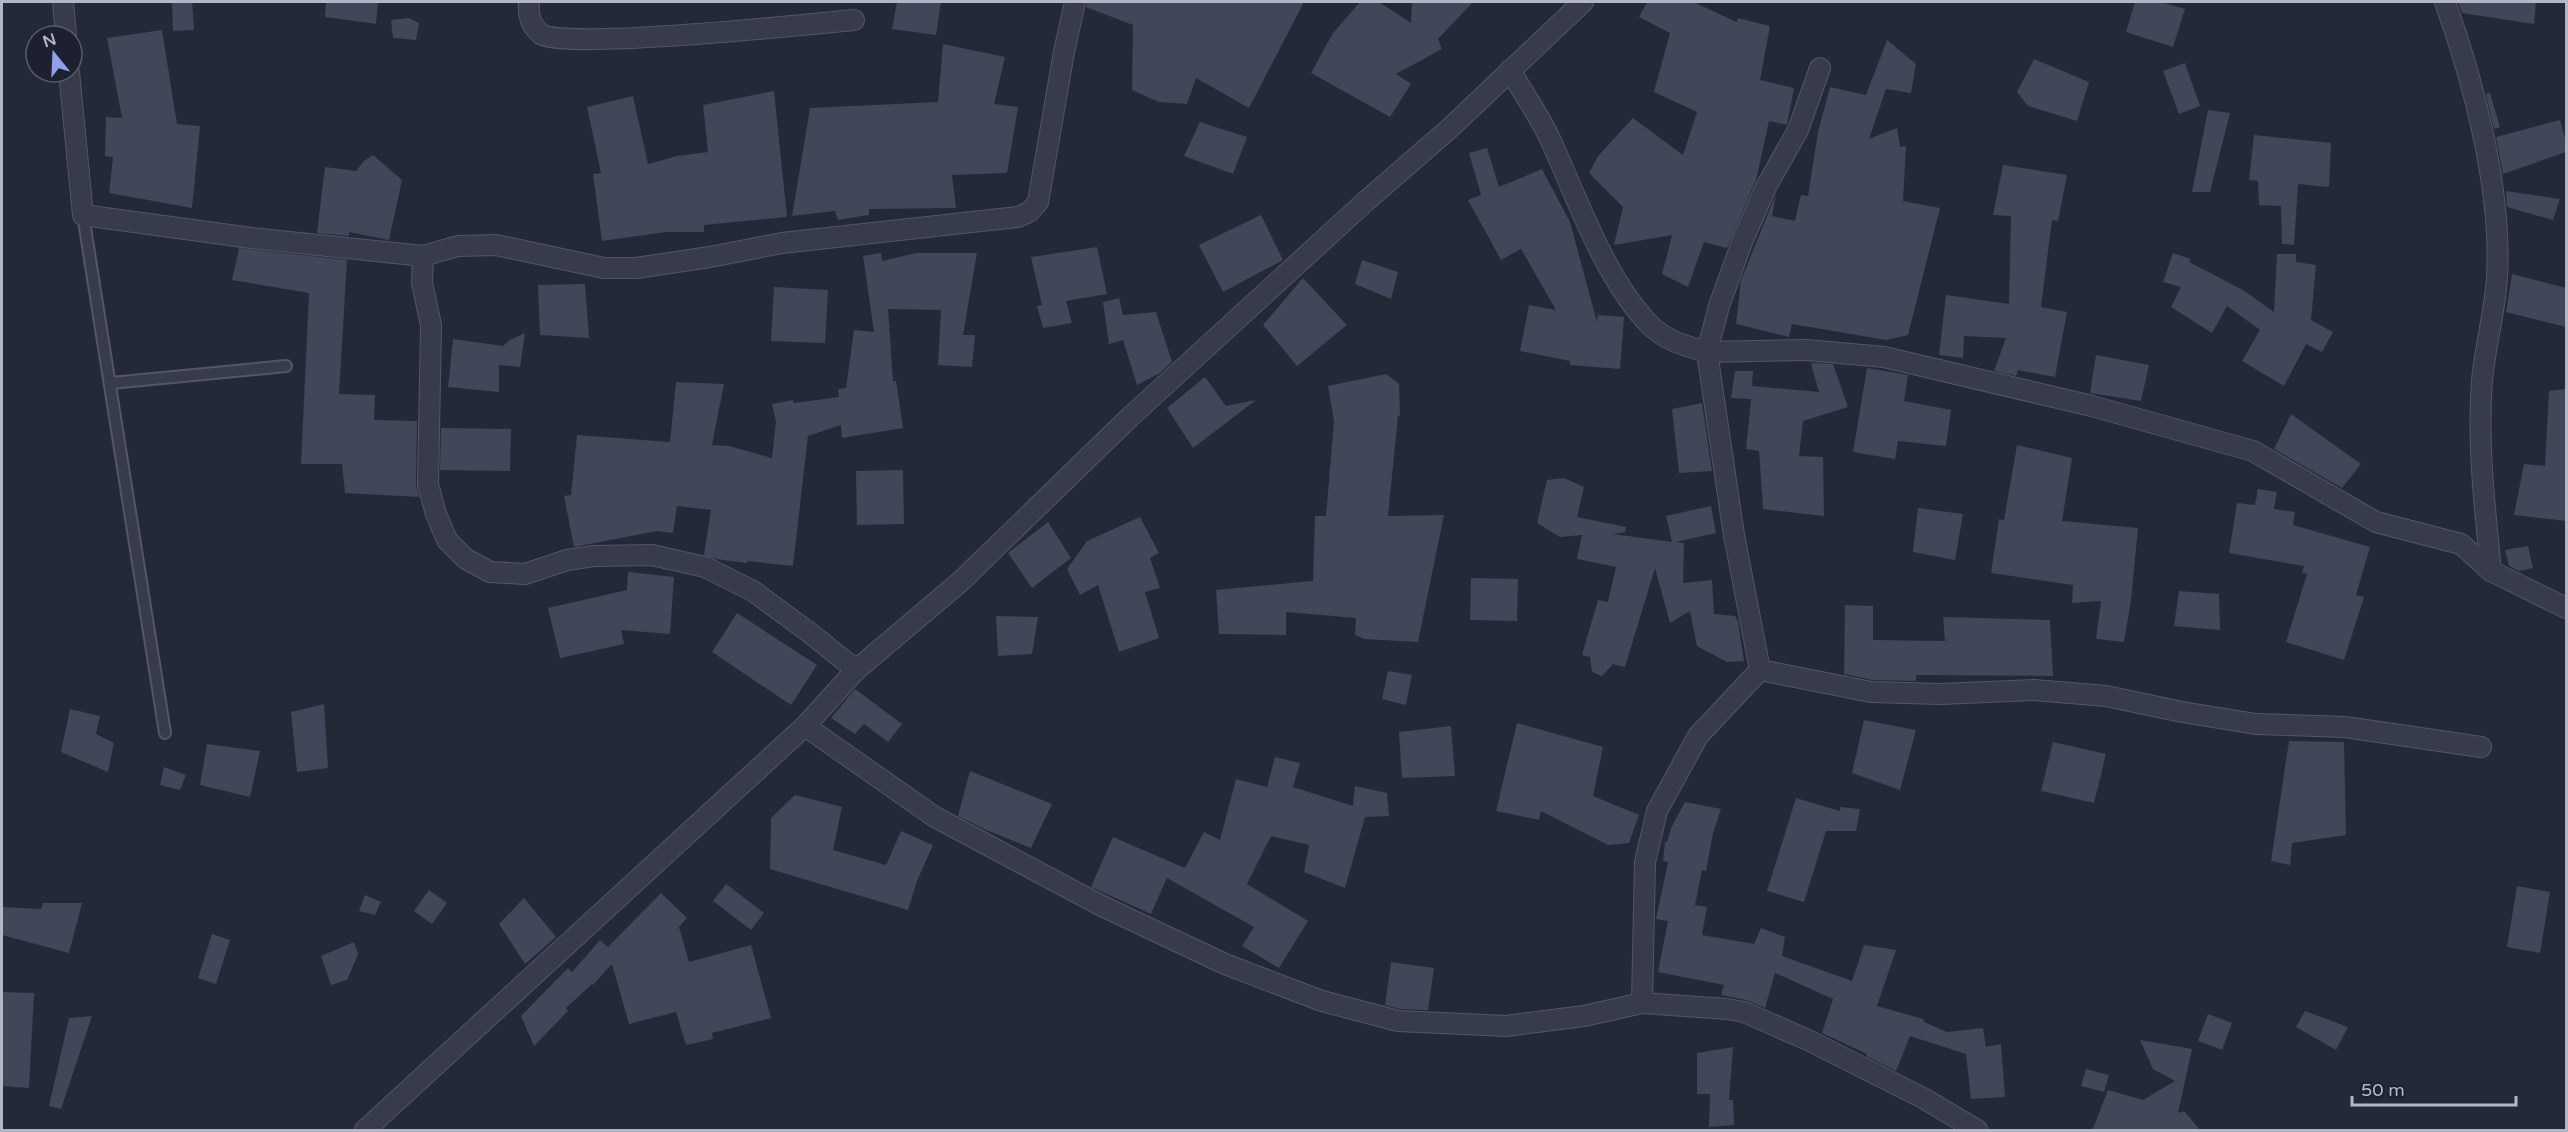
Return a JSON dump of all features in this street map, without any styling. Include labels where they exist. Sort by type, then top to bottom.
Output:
[{"type":"street","points":[[63,2],[65,24]]},
{"type":"street","points":[[530,2],[530,21],[542,35],[567,39],[716,33],[854,20]]},
{"type":"street","points":[[70,84],[83,215],[251,238],[423,256],[458,246],[496,245],[604,268],[636,268],[782,243],[1018,217],[1029,212],[1038,202],[1075,2]]},
{"type":"street","points":[[365,1131],[805,726],[856,670],[960,582],[1130,417],[1365,202],[1450,128],[1583,2]]},
{"type":"street","points":[[2445,2],[2461,48],[2494,198],[2497,277],[2482,380],[2480,444],[2491,571]]},
{"type":"street","points":[[1760,670],[1734,535],[1707,352],[1719,306],[1742,242],[1766,187],[1798,130],[1820,68]]},
{"type":"street","points":[[1510,70],[1550,138],[1587,222],[1618,282],[1647,323],[1674,342],[1707,352],[1808,350],[1884,357],[2092,406],[2253,451],[2376,522],[2461,544],[2491,571],[2566,608]]},
{"type":"street","points":[[423,256],[422,283],[431,325],[428,485],[436,514],[447,540],[466,559],[490,572],[525,574],[567,560],[594,556],[652,555],[705,567],[753,591],[856,670]]},
{"type":"street","points":[[1760,670],[1871,692],[1940,694],[2034,690],[2106,696],[2256,724],[2345,727],[2481,747]]},
{"type":"street","points":[[1642,1004],[1645,862],[1658,811],[1698,736],[1760,670]]},
{"type":"street","points":[[805,726],[945,822],[1102,906],[1225,964],[1322,1001],[1398,1021],[1506,1026],[1584,1016],[1642,1004],[1744,1012],[1808,1040],[1923,1098],[1977,1131]]},
{"type":"lane","points":[[83,215],[165,733]]},
{"type":"lane","points":[[111,383],[286,366]]},
{"type":"building","points":[[172,2],[192,2],[194,30],[173,31]]},
{"type":"building","points":[[326,2],[378,2],[376,24],[325,17]]},
{"type":"building","points":[[897,2],[941,2],[936,35],[892,29]]},
{"type":"building","points":[[1087,2],[1304,2],[1249,108],[1196,78],[1187,104],[1159,102],[1132,90],[1133,25],[1086,7]]},
{"type":"building","points":[[1360,2],[1379,2],[1411,23],[1412,2],[1473,2],[1438,39],[1442,49],[1396,74],[1411,84],[1390,117],[1311,73],[1333,33]]},
{"type":"building","points":[[1647,2],[1693,2],[1737,22],[1738,18],[1770,26],[1760,80],[1794,88],[1787,125],[1769,121],[1756,180],[1727,248],[1704,242],[1688,287],[1662,274],[1672,235],[1614,245],[1623,207],[1589,173],[1598,156],[1633,118],[1683,155],[1697,112],[1654,92],[1670,33],[1639,17]]},
{"type":"building","points":[[2135,2],[2161,2],[2185,9],[2173,47],[2126,32]]},
{"type":"building","points":[[2458,2],[2536,2],[2534,24],[2462,13]]},
{"type":"building","points":[[409,18],[419,23],[416,40],[393,38],[391,20]]},
{"type":"building","points":[[162,30],[177,124],[200,126],[192,208],[109,193],[113,157],[105,156],[106,117],[122,118],[107,38]]},
{"type":"building","points":[[1887,40],[1916,64],[1911,93],[1886,89],[1869,139],[1897,128],[1900,147],[1906,146],[1903,201],[1940,208],[1908,335],[1886,340],[1792,324],[1789,337],[1736,324],[1741,280],[1776,194],[1772,216],[1795,221],[1801,195],[1808,196],[1818,132],[1830,87],[1866,95]]},
{"type":"building","points":[[943,44],[1005,57],[994,104],[1018,107],[1007,173],[952,175],[956,208],[869,209],[869,215],[838,220],[835,211],[792,216],[810,108],[938,102]]},
{"type":"building","points":[[2034,59],[2089,82],[2077,121],[2028,106],[2017,92]]},
{"type":"building","points":[[2185,63],[2200,106],[2179,114],[2163,71]]},
{"type":"building","points":[[774,91],[787,217],[704,225],[704,232],[667,232],[602,241],[593,174],[601,173],[587,107],[633,96],[648,164],[677,156],[708,152],[703,105]]},
{"type":"building","points":[[2490,93],[2500,127],[2494,129],[2486,94]]},
{"type":"building","points":[[2208,110],[2230,113],[2210,192],[2192,192]]},
{"type":"building","points":[[2560,120],[2566,142],[2566,152],[2503,174],[2496,137]]},
{"type":"building","points":[[1200,122],[1247,137],[1233,174],[1184,156]]},
{"type":"building","points":[[2254,135],[2331,143],[2329,187],[2298,184],[2294,245],[2282,244],[2281,206],[2259,205],[2258,181],[2249,180]]},
{"type":"building","points":[[1487,148],[1499,187],[1542,169],[1570,222],[1597,322],[1598,315],[1624,317],[1620,369],[1570,365],[1570,361],[1520,351],[1529,305],[1556,310],[1521,249],[1501,260],[1468,200],[1481,195],[1469,153]]},
{"type":"building","points":[[373,155],[402,180],[389,240],[349,232],[349,236],[317,233],[325,167],[356,171]]},
{"type":"building","points":[[2003,165],[2067,175],[2058,221],[2052,220],[2041,307],[2067,312],[2055,377],[2018,370],[2016,376],[1994,371],[2006,338],[1964,336],[1963,358],[1939,355],[1946,295],[2009,304],[2011,216],[1993,215]]},
{"type":"building","points":[[2506,191],[2560,199],[2553,220],[2507,207]]},
{"type":"building","points":[[1261,215],[1283,260],[1223,292],[1199,245]]},
{"type":"building","points":[[1097,247],[1107,294],[1066,301],[1072,323],[1043,328],[1037,306],[1042,305],[1031,257]]},
{"type":"building","points":[[239,248],[347,260],[339,394],[375,395],[374,420],[417,421],[416,485],[419,497],[345,493],[342,464],[301,464],[309,293],[232,280]]},
{"type":"building","points":[[881,253],[882,261],[916,253],[977,253],[963,335],[975,335],[972,367],[938,365],[941,310],[888,309],[893,381],[896,381],[903,428],[842,438],[841,425],[808,436],[793,566],[747,561],[747,563],[715,559],[704,555],[711,510],[677,506],[673,533],[657,531],[574,547],[564,496],[571,495],[577,435],[670,442],[676,382],[724,384],[712,445],[729,446],[772,458],[776,421],[772,404],[839,397],[838,389],[846,388],[854,330],[874,332],[863,256]]},
{"type":"building","points":[[2173,253],[2191,259],[2189,262],[2243,290],[2274,312],[2277,254],[2296,254],[2296,262],[2316,265],[2311,320],[2333,332],[2322,352],[2306,344],[2284,386],[2242,361],[2260,330],[2227,306],[2212,333],[2171,307],[2181,287],[2163,282]]},
{"type":"building","points":[[1362,260],[1398,272],[1391,299],[1355,284]]},
{"type":"building","points":[[2512,274],[2566,288],[2566,327],[2506,312]]},
{"type":"building","points":[[1303,278],[1347,325],[1297,366],[1263,325]]},
{"type":"building","points":[[585,284],[589,338],[540,335],[538,285]]},
{"type":"building","points":[[774,287],[828,290],[825,343],[771,341]]},
{"type":"building","points":[[1119,298],[1123,315],[1156,312],[1172,362],[1160,373],[1137,385],[1123,340],[1109,344],[1103,302]]},
{"type":"building","points":[[525,333],[520,367],[499,365],[499,392],[448,387],[453,339],[503,346]]},
{"type":"building","points":[[2096,355],[2149,365],[2141,401],[2090,393]]},
{"type":"building","points":[[1811,364],[1833,364],[1848,407],[1803,421],[1799,456],[1823,457],[1824,516],[1763,509],[1759,451],[1746,449],[1751,399],[1731,398],[1735,371],[1753,371],[1752,386],[1819,392]]},
{"type":"building","points":[[1867,368],[1908,375],[1904,401],[1951,410],[1946,446],[1898,441],[1895,459],[1853,452]]},
{"type":"building","points":[[1386,374],[1399,384],[1400,415],[1398,416],[1388,516],[1444,515],[1418,642],[1364,639],[1355,635],[1356,618],[1286,612],[1286,635],[1219,634],[1216,590],[1313,581],[1315,516],[1326,516],[1334,421],[1328,386]]},
{"type":"building","points":[[1205,377],[1226,406],[1256,400],[1193,448],[1167,408]]},
{"type":"building","points":[[2566,389],[2566,521],[2514,515],[2524,464],[2545,466],[2549,391]]},
{"type":"building","points":[[1702,403],[1712,471],[1679,473],[1672,409]]},
{"type":"building","points":[[2291,414],[2361,464],[2342,488],[2274,449]]},
{"type":"building","points":[[441,428],[511,429],[510,471],[440,470]]},
{"type":"building","points":[[2017,445],[2072,458],[2062,521],[2138,528],[2131,600],[2124,642],[2096,639],[2101,601],[2072,603],[2073,585],[1991,573],[1999,519],[2004,520]]},
{"type":"building","points":[[903,470],[904,524],[857,525],[856,471]]},
{"type":"building","points":[[1564,478],[1584,487],[1577,517],[1626,527],[1625,532],[1613,534],[1672,542],[1666,516],[1711,506],[1716,533],[1676,542],[1684,543],[1683,583],[1712,580],[1714,614],[1735,616],[1738,621],[1744,661],[1727,662],[1697,646],[1690,611],[1670,623],[1655,568],[1625,667],[1613,664],[1602,676],[1592,672],[1590,657],[1582,655],[1598,600],[1608,602],[1616,567],[1577,559],[1582,535],[1560,537],[1537,523],[1547,480]]},
{"type":"building","points":[[2258,489],[2277,492],[2274,509],[2295,512],[2293,525],[2370,547],[2356,595],[2364,597],[2344,660],[2286,642],[2307,574],[2302,573],[2304,566],[2229,553],[2237,503],[2255,505]]},
{"type":"building","points":[[1918,508],[1963,514],[1955,560],[1913,552]]},
{"type":"building","points":[[1140,517],[1159,553],[1150,558],[1160,588],[1145,592],[1159,638],[1119,652],[1098,585],[1080,595],[1067,569],[1087,541]]},
{"type":"building","points":[[1048,522],[1071,558],[1032,588],[1008,553]]},
{"type":"building","points":[[2528,546],[2533,568],[2519,571],[2509,566],[2505,550]]},
{"type":"building","points":[[628,572],[674,577],[670,634],[621,630],[624,644],[560,658],[548,608],[627,590]]},
{"type":"building","points":[[1471,578],[1518,579],[1517,621],[1470,620]]},
{"type":"building","points":[[2179,591],[2219,594],[2220,630],[2174,626]]},
{"type":"building","points":[[1845,605],[1873,606],[1873,640],[1945,641],[1943,617],[2050,620],[2053,676],[1916,675],[1916,681],[1872,680],[1844,674]]},
{"type":"building","points":[[737,613],[817,665],[791,705],[712,652]]},
{"type":"building","points":[[996,616],[1038,617],[1032,654],[998,656]]},
{"type":"building","points":[[1388,671],[1412,675],[1406,705],[1382,699]]},
{"type":"building","points":[[855,689],[902,724],[888,742],[864,724],[855,734],[831,718]]},
{"type":"building","points":[[324,704],[328,768],[297,772],[291,712]]},
{"type":"building","points":[[70,709],[100,716],[96,734],[114,743],[108,772],[61,752]]},
{"type":"building","points":[[1864,720],[1916,730],[1900,790],[1852,773]]},
{"type":"building","points":[[1517,723],[1603,747],[1593,796],[1639,815],[1629,843],[1608,845],[1541,811],[1539,820],[1496,811]]},
{"type":"building","points":[[1451,726],[1455,776],[1402,778],[1399,732]]},
{"type":"building","points":[[2289,741],[2344,742],[2346,835],[2292,843],[2290,865],[2271,861]]},
{"type":"building","points":[[2053,742],[2106,754],[2094,803],[2041,791]]},
{"type":"building","points":[[207,744],[260,751],[250,797],[200,785]]},
{"type":"building","points":[[1275,757],[1300,763],[1293,787],[1353,806],[1355,786],[1387,793],[1389,816],[1365,817],[1345,888],[1304,872],[1309,845],[1271,836],[1247,884],[1308,921],[1279,968],[1242,946],[1254,927],[1167,878],[1151,914],[1091,887],[1113,837],[1185,868],[1204,832],[1220,840],[1236,779],[1267,787]]},
{"type":"building","points":[[164,767],[186,775],[180,790],[160,785]]},
{"type":"building","points":[[970,771],[1052,804],[1031,848],[958,816]]},
{"type":"building","points":[[795,795],[842,807],[833,850],[886,865],[901,831],[933,845],[917,881],[908,910],[770,869],[771,818]]},
{"type":"building","points":[[1796,798],[1840,811],[1840,807],[1860,809],[1856,831],[1826,831],[1804,902],[1767,891]]},
{"type":"building","points":[[1685,802],[1721,809],[1713,833],[1706,871],[1702,870],[1695,905],[1707,907],[1702,935],[1754,944],[1761,928],[1785,937],[1782,956],[1852,981],[1864,945],[1896,950],[1877,1006],[1923,1019],[1924,1022],[1947,1032],[1983,1028],[1986,1047],[2001,1044],[2005,1097],[1971,1099],[1966,1054],[1910,1036],[1896,1071],[1866,1056],[1867,1054],[1822,1033],[1833,999],[1775,973],[1765,1008],[1746,1000],[1721,995],[1724,985],[1658,972],[1668,921],[1656,919],[1668,862],[1663,861],[1665,842]]},
{"type":"building","points":[[726,884],[764,913],[751,930],[713,901]]},
{"type":"building","points":[[2517,886],[2550,892],[2540,953],[2507,947]]},
{"type":"building","points":[[429,890],[447,903],[432,924],[414,911]]},
{"type":"building","points":[[661,893],[687,918],[679,927],[689,962],[751,945],[771,1018],[712,1033],[713,1039],[686,1045],[676,1012],[629,1024],[612,964],[593,985],[566,1008],[568,1011],[534,1046],[521,1016],[568,968],[572,972],[600,940],[608,947]]},
{"type":"building","points":[[365,895],[381,902],[375,915],[359,911]]},
{"type":"building","points":[[524,898],[556,937],[525,964],[499,924]]},
{"type":"building","points":[[43,903],[82,903],[69,953],[2,935],[2,907],[41,909]]},
{"type":"building","points":[[212,934],[230,940],[216,984],[198,978]]},
{"type":"building","points":[[354,942],[358,954],[347,980],[331,985],[321,956]]},
{"type":"building","points":[[1391,962],[1434,968],[1428,1010],[1400,1009],[1385,1005]]},
{"type":"building","points":[[2,992],[34,993],[29,1088],[2,1086]]},
{"type":"building","points":[[2305,1011],[2348,1027],[2336,1050],[2296,1027]]},
{"type":"building","points":[[2208,1014],[2232,1023],[2222,1050],[2198,1041]]},
{"type":"building","points":[[92,1016],[61,1109],[49,1106],[69,1018]]},
{"type":"building","points":[[2140,1040],[2192,1049],[2178,1113],[2184,1111],[2201,1131],[2092,1131],[2108,1090],[2143,1100],[2175,1081],[2153,1069]]},
{"type":"building","points":[[1733,1047],[1729,1100],[1733,1100],[1734,1125],[1709,1127],[1710,1094],[1697,1094],[1697,1053]]},
{"type":"building","points":[[2086,1069],[2109,1075],[2104,1092],[2081,1086]]}]
